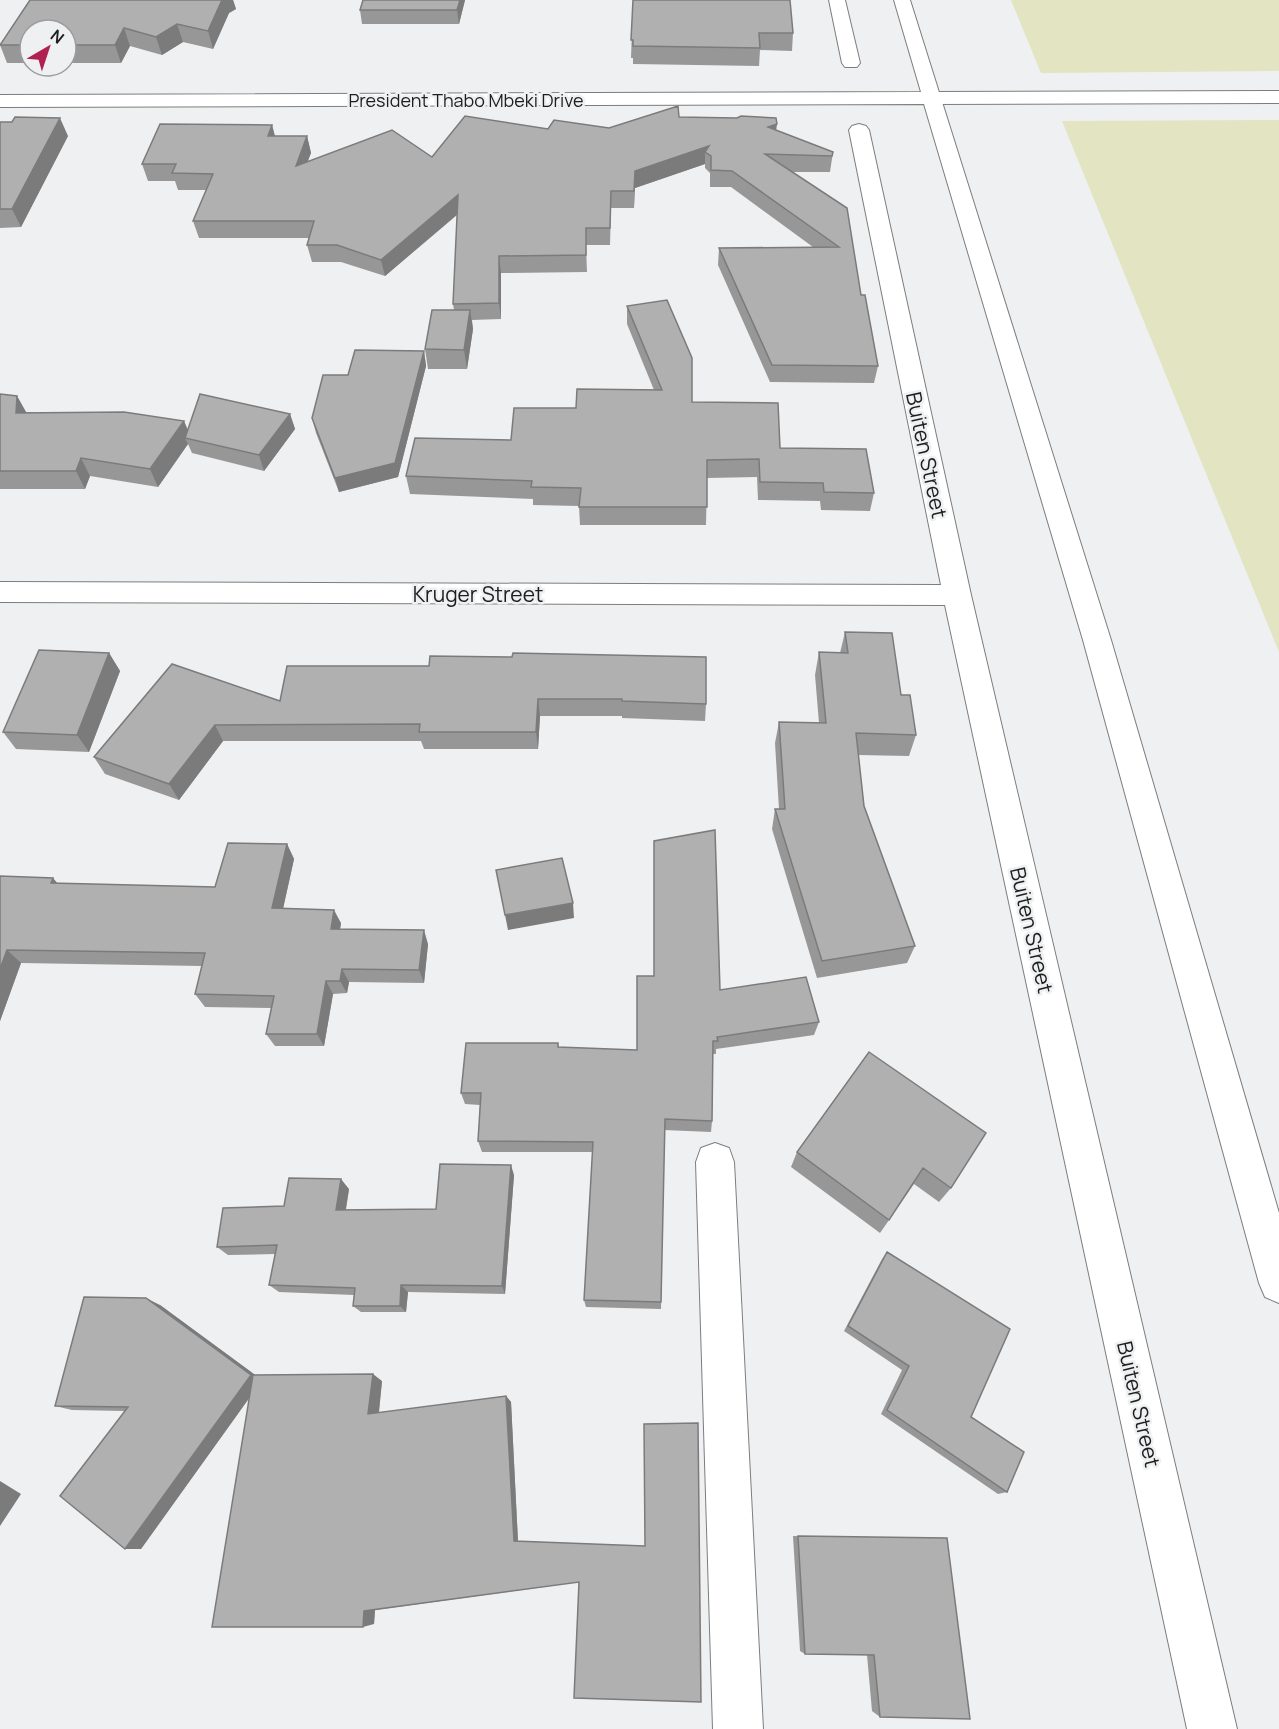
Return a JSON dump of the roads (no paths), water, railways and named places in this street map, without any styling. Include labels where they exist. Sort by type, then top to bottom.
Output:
[{"type":"street","points":[[837,0],[851,63]]},
{"type":"street","points":[[902,0],[1097,640],[1279,1283]]},
{"type":"street","name":"President Thabo Mbeki Drive","points":[[0,101],[1279,97]]},
{"type":"street","name":"Buiten Street","points":[[859,130],[957,595],[1212,1729]]},
{"type":"street","name":"Kruger Street","points":[[0,592],[957,595]]},
{"type":"street","points":[[715,1162],[738,1729]]}]
